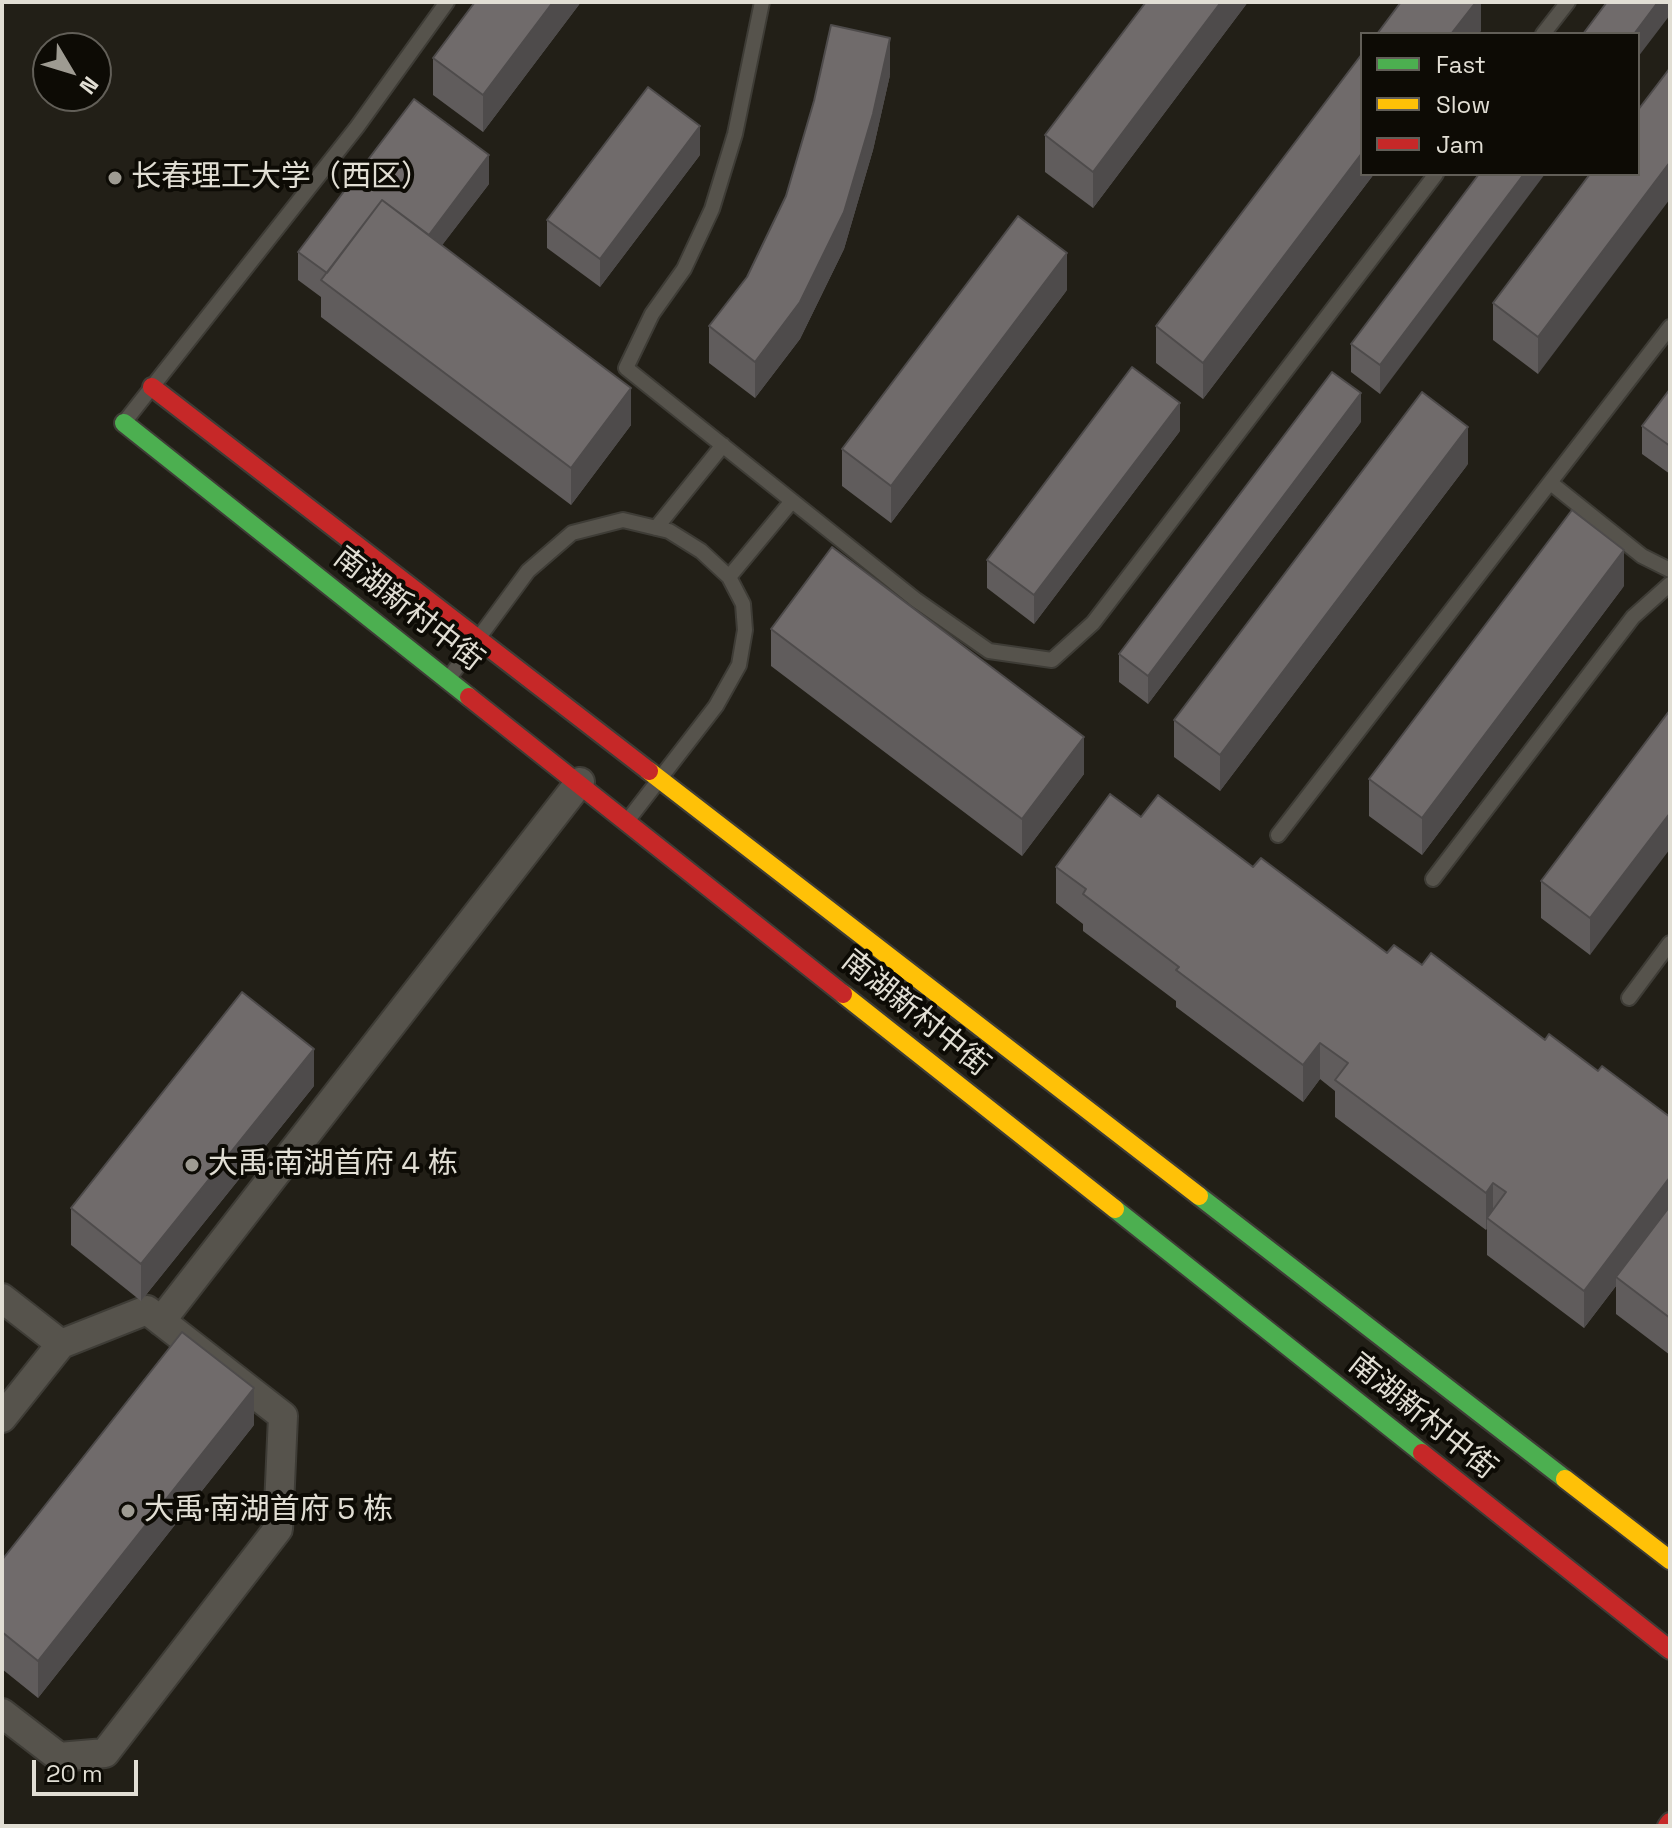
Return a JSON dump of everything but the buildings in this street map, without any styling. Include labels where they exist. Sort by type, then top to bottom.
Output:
[{"type":"street","name":"南湖新村中街","points":[[152,387],[1670,1560]]},
{"type":"street","name":"南湖新村中街","points":[[124,423],[1670,1650]]},
{"type":"street","points":[[161,1321],[580,782]]},
{"type":"street","points":[[2,1298],[61,1344]]},
{"type":"street","points":[[2,1418],[61,1344],[147,1310],[283,1416],[278,1529],[105,1753],[59,1757],[2,1713]]},
{"type":"lane","points":[[124,423],[357,127],[447,2]]},
{"type":"lane","points":[[762,2],[735,134],[712,209],[684,269],[652,314],[626,368],[916,600],[989,651],[1052,660],[1093,623],[1434,176]]},
{"type":"lane","points":[[1545,32],[1568,2]]},
{"type":"lane","points":[[1278,835],[1552,484],[1670,327]]},
{"type":"lane","points":[[656,528],[723,445]]},
{"type":"lane","points":[[1552,484],[1642,556],[1670,570]]},
{"type":"lane","points":[[729,577],[792,501]]},
{"type":"lane","points":[[449,678],[528,571],[572,533],[623,520],[669,531],[701,551],[729,577],[743,604],[745,630],[739,665],[716,706],[627,820]]},
{"type":"lane","points":[[1433,879],[1633,617],[1670,584]]},
{"type":"lane","points":[[1629,998],[1670,943]]},
{"type":"traffic: fast","points":[[124,423],[469,697]]},
{"type":"traffic: fast","points":[[1199,1196],[1565,1479]]},
{"type":"traffic: fast","points":[[1115,1209],[1422,1453]]},
{"type":"traffic: slow","points":[[649,771],[1199,1196]]},
{"type":"traffic: slow","points":[[843,994],[1115,1209]]},
{"type":"traffic: slow","points":[[1565,1479],[1670,1560]]},
{"type":"traffic: jam","points":[[152,387],[649,771]]},
{"type":"traffic: jam","points":[[469,697],[843,994]]},
{"type":"traffic: jam","points":[[1422,1453],[1670,1650]]},
{"type":"traffic: jam","points":[[1667,1826],[1670,1822]]},
{"type":"place","name":"长春理工大学（西区）","points":[[115,178]]},
{"type":"place","name":"大禹·南湖首府 4 栋","points":[[192,1165]]},
{"type":"place","name":"大禹·南湖首府 5 栋","points":[[128,1511]]}]
